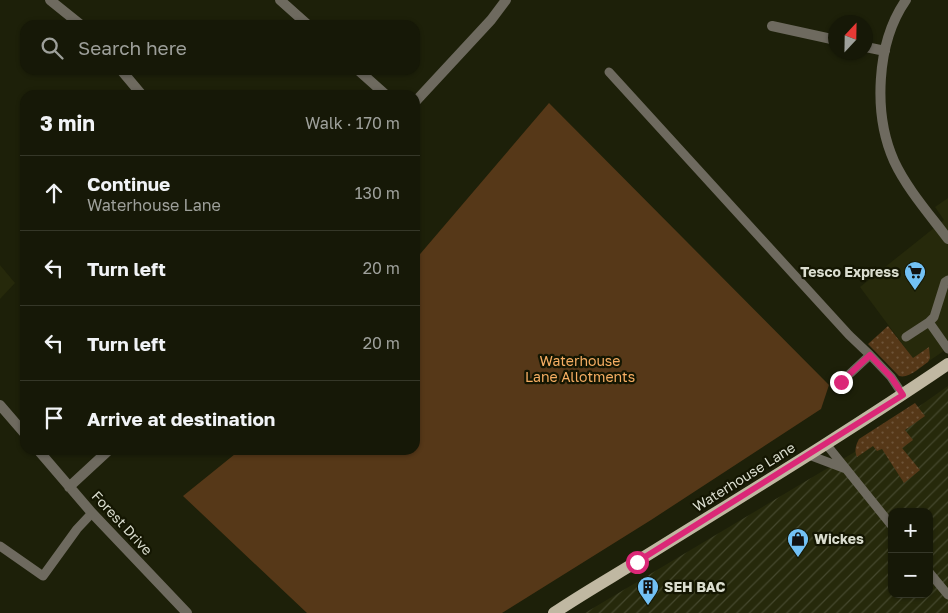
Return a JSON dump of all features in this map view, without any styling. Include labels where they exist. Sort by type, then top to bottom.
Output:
[{"type":"main road","name":"Waterhouse Lane","points":[[554,613],[826,444],[948,364]]},
{"type":"street","points":[[50,0],[75,20]]},
{"type":"street","points":[[280,0],[302,20]]},
{"type":"street","points":[[420,97],[491,20],[506,0]]},
{"type":"street","points":[[906,0],[892,28],[885,51],[881,80],[881,103],[886,135],[894,161],[909,187],[948,240]]},
{"type":"street","points":[[772,26],[828,38]]},
{"type":"street","points":[[873,48],[885,51]]},
{"type":"street","points":[[125,75],[138,90]]},
{"type":"street","points":[[364,75],[380,90]]},
{"type":"street","points":[[0,405],[20,428]]},
{"type":"street","name":"Forest Drive","points":[[42,455],[92,513],[187,613]]},
{"type":"street","points":[[70,486],[104,455]]},
{"type":"lane","points":[[609,72],[849,336],[891,377],[903,395]]},
{"type":"lane","points":[[906,337],[934,317],[945,282],[948,280]]},
{"type":"lane","points":[[929,322],[948,349]]},
{"type":"lane","points":[[841,382],[870,355]]},
{"type":"lane","points":[[826,444],[888,521]]},
{"type":"lane","points":[[808,455],[846,469]]},
{"type":"lane","points":[[0,546],[43,576],[77,529],[92,513]]},
{"type":"lane","points":[[933,577],[948,595]]},
{"type":"shaded area","points":[[948,198],[948,348],[919,368],[860,287],[944,220],[935,207]]},
{"type":"shaded area","points":[[0,265],[15,283],[0,299]]},
{"type":"shaded area","points":[[948,386],[948,613],[585,613],[853,453]]},
{"type":"green space","name":"Waterhouse Lane Allotments","points":[[549,103],[829,385],[821,409],[651,520],[502,613],[307,613],[183,496],[234,455],[420,455],[420,254]]},
{"type":"green space","points":[[888,326],[913,358],[929,347],[930,358],[928,362],[907,376],[899,376],[868,344]]},
{"type":"green space","points":[[915,403],[925,416],[905,430],[913,440],[902,448],[920,470],[904,483],[882,449],[877,451],[873,446],[857,457],[856,448],[859,439]]},
{"type":"place","name":"Tesco Express","points":[[915,291]]},
{"type":"place","name":"Wickes","points":[[798,558]]},
{"type":"place","name":"SEH BAC","points":[[648,606]]},
{"type":"route","points":[[637,562],[903,395],[891,377],[870,355],[841,382]]}]
